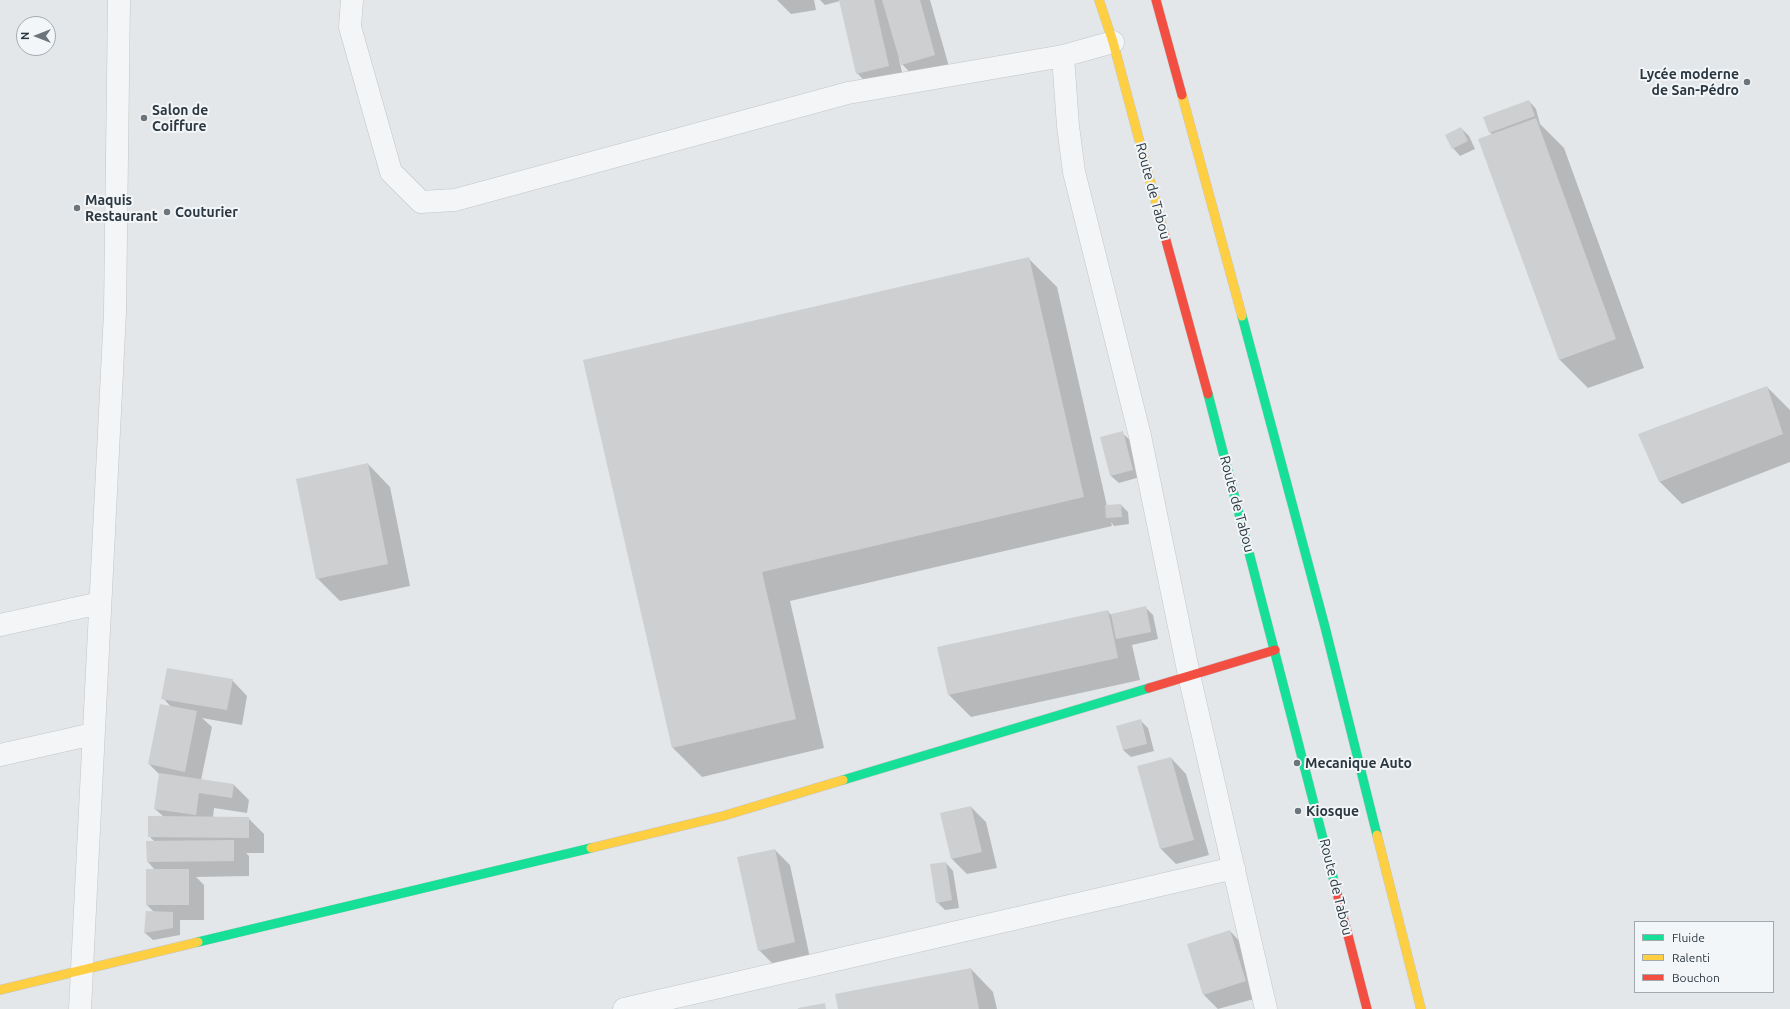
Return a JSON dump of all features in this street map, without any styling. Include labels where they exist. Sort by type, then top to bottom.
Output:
[{"type":"main road","name":"Route de Tabou","points":[[1099,0],[1113,42],[1275,650],[1368,1009]]},
{"type":"main road","points":[[1156,0],[1222,239],[1325,627],[1421,1009]]},
{"type":"main road","points":[[0,990],[723,816],[1275,650]]},
{"type":"street","points":[[80,1009],[114,312],[119,0]]},
{"type":"street","points":[[352,0],[350,27],[391,172],[421,202],[455,200],[848,93],[1062,56],[1113,42]]},
{"type":"street","points":[[1062,56],[1068,126],[1074,172],[1140,436],[1189,675],[1266,1009]]},
{"type":"street","points":[[0,625],[100,603]]},
{"type":"street","points":[[0,755],[93,734]]},
{"type":"street","points":[[624,1009],[1234,868]]},
{"type":"building","points":[[839,0],[874,0],[889,66],[856,74]]},
{"type":"building","points":[[882,0],[920,0],[935,55],[901,65]]},
{"type":"building","points":[[1529,100],[1535,116],[1489,133],[1483,117]]},
{"type":"building","points":[[1536,118],[1616,339],[1559,360],[1478,139]]},
{"type":"building","points":[[1461,127],[1468,141],[1452,149],[1445,135]]},
{"type":"building","points":[[1029,257],[1084,497],[762,572],[796,719],[672,748],[583,360]]},
{"type":"building","points":[[1767,386],[1783,434],[1659,482],[1638,434]]},
{"type":"building","points":[[1123,431],[1133,470],[1110,476],[1100,437]]},
{"type":"building","points":[[368,463],[388,564],[316,579],[296,479]]},
{"type":"building","points":[[1121,504],[1122,517],[1106,518],[1105,505]]},
{"type":"building","points":[[1146,606],[1151,632],[1116,639],[1111,614]]},
{"type":"building","points":[[1108,610],[1118,658],[948,695],[937,647]]},
{"type":"building","points":[[167,668],[233,679],[227,710],[161,699]]},
{"type":"building","points":[[160,704],[197,711],[185,772],[148,764]]},
{"type":"building","points":[[1141,719],[1147,744],[1123,750],[1116,726]]},
{"type":"building","points":[[1171,757],[1194,840],[1160,849],[1137,766]]},
{"type":"building","points":[[159,773],[234,784],[232,798],[199,793],[196,815],[154,809]]},
{"type":"building","points":[[971,806],[982,852],[951,859],[940,813]]},
{"type":"building","points":[[148,816],[249,817],[249,838],[148,837]]},
{"type":"building","points":[[234,840],[234,861],[147,862],[146,841]]},
{"type":"building","points":[[775,849],[795,942],[758,951],[737,857]]},
{"type":"building","points":[[946,862],[952,900],[936,903],[930,864]]},
{"type":"building","points":[[146,869],[189,869],[189,905],[146,905]]},
{"type":"building","points":[[146,911],[173,912],[173,928],[144,933]]},
{"type":"building","points":[[1230,930],[1246,981],[1203,995],[1187,944]]},
{"type":"building","points":[[971,968],[979,1009],[838,1009],[835,994]]},
{"type":"building","points":[[825,1003],[826,1009],[798,1009],[798,1008]]},
{"type":"traffic: fast","points":[[1242,316],[1325,627],[1377,835]]},
{"type":"traffic: fast","points":[[1208,394],[1336,889]]},
{"type":"traffic: fast","points":[[843,780],[1149,688]]},
{"type":"traffic: fast","points":[[198,942],[591,848]]},
{"type":"traffic: slow","points":[[1099,0],[1113,42],[1164,233]]},
{"type":"traffic: slow","points":[[1182,95],[1242,316]]},
{"type":"traffic: slow","points":[[591,848],[723,816],[843,780]]},
{"type":"traffic: slow","points":[[1377,835],[1421,1009]]},
{"type":"traffic: slow","points":[[0,990],[198,942]]},
{"type":"traffic: jam","points":[[1156,0],[1182,95]]},
{"type":"traffic: jam","points":[[1164,233],[1208,394]]},
{"type":"traffic: jam","points":[[1149,688],[1275,650]]},
{"type":"traffic: jam","points":[[1336,889],[1367,1009]]},
{"type":"place","name":"Lycée moderne de San-Pédro","points":[[1747,82]]},
{"type":"place","name":"Salon de Coiffure","points":[[144,118]]},
{"type":"place","name":"Maquis Restaurant","points":[[77,208]]},
{"type":"place","name":"Couturier","points":[[167,212]]},
{"type":"place","name":"Mecanique Auto","points":[[1297,763]]},
{"type":"place","name":"Kiosque","points":[[1298,811]]}]
